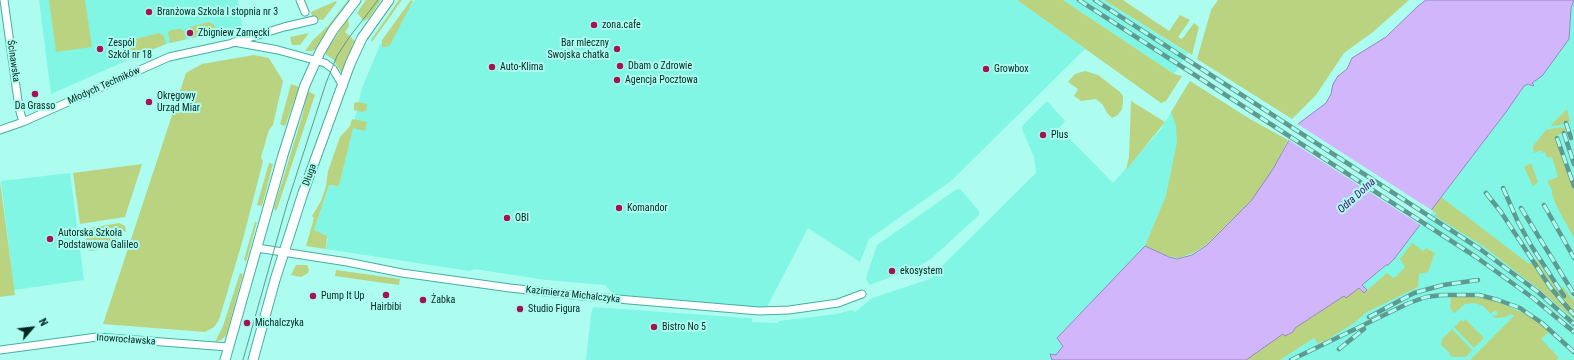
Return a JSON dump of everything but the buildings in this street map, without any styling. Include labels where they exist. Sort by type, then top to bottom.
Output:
[{"type":"street","name":"Ścinawska","points":[[4,0],[19,108],[23,122]]},
{"type":"street","points":[[300,0],[305,12]]},
{"type":"street","points":[[225,360],[305,85],[316,60],[333,30],[356,0]]},
{"type":"street","name":"Długa","points":[[253,360],[284,253],[309,176],[343,86],[362,38],[389,0]]},
{"type":"street","name":"Młodych Techników","points":[[0,130],[23,122],[160,60],[314,20]]},
{"type":"street","name":"Młodych Techników","points":[[234,42],[278,50],[325,63],[332,68],[343,86]]},
{"type":"street","name":"Kazimierza Michalczyka","points":[[257,248],[402,273],[510,288],[759,312],[789,310],[838,303],[862,294]]},
{"type":"street","name":"Inowrocławska","points":[[0,350],[97,337],[228,348]]},
{"type":"shaded area","name":"Zespół Szkół nr 18","points":[[39,0],[238,0],[242,27],[162,45],[51,94]]},
{"type":"shaded area","points":[[415,0],[1017,0],[1085,49],[951,181],[869,239],[860,262],[808,228],[767,307],[742,306],[613,294],[605,285],[546,280],[474,269],[470,271],[326,249],[328,239],[314,230],[329,185],[339,186],[362,88],[380,45]]},
{"type":"shaded area","points":[[1063,0],[1104,0],[1188,53],[1174,74]]},
{"type":"shaded area","points":[[1574,0],[1574,360],[1280,360],[1352,313],[1339,293],[1419,226],[1524,86],[1535,80]]},
{"type":"shaded area","points":[[1190,81],[1207,243],[1193,253],[1178,258],[1168,256],[1145,247],[1057,338],[1063,346],[1055,356],[1050,354],[1052,360],[586,360],[593,307],[752,318],[752,322],[777,323],[779,321],[836,314],[852,310],[855,312],[872,298],[930,279],[939,272],[942,266],[1036,173],[1034,157],[1022,129],[1023,125],[1047,101],[1065,121],[1059,128],[1113,183],[1161,129]]},
{"type":"shaded area","points":[[70,173],[84,280],[14,290],[1,181]]},
{"type":"shaded area","points":[[957,189],[961,190],[979,211],[979,215],[931,259],[921,265],[870,285],[866,279],[877,245]]},
{"type":"green space","points":[[49,0],[85,0],[92,47],[56,52]]},
{"type":"green space","points":[[348,0],[317,48],[312,51],[305,51],[313,40],[328,26]]},
{"type":"green space","points":[[366,0],[381,0],[369,18],[364,21],[357,13]]},
{"type":"green space","points":[[399,0],[402,0],[372,42],[371,40]]},
{"type":"green space","points":[[411,0],[413,1],[390,45],[382,47],[382,40]]},
{"type":"green space","points":[[1017,0],[1063,0],[1174,74],[1182,76],[1166,101],[1161,103]]},
{"type":"green space","points":[[1104,0],[1123,0],[1169,31],[1180,15],[1190,20],[1178,37],[1182,39],[1194,23],[1199,27],[1192,55]]},
{"type":"green space","points":[[1218,0],[1409,0],[1373,32],[1344,53],[1316,95],[1292,119],[1197,59],[1211,10]]},
{"type":"green space","points":[[336,1],[337,2],[323,20],[313,19],[311,12]]},
{"type":"green space","points":[[348,18],[349,26],[345,32],[355,41],[341,72],[333,59],[325,53]]},
{"type":"green space","points":[[209,22],[214,25],[218,32],[190,38],[188,29],[190,27]]},
{"type":"green space","points":[[180,29],[184,31],[186,39],[170,43],[168,32],[171,30]]},
{"type":"green space","points":[[159,33],[164,36],[166,44],[132,58],[130,53],[131,46],[135,39]]},
{"type":"green space","points":[[309,33],[300,45],[292,45],[290,37]]},
{"type":"green space","points":[[254,55],[269,58],[283,81],[273,125],[269,130],[261,157],[263,161],[243,239],[217,323],[214,327],[205,332],[103,324],[186,73],[202,64]]},
{"type":"green space","points":[[1085,71],[1098,75],[1123,96],[1122,109],[1118,115],[1112,118],[1107,113],[1103,105],[1096,99],[1081,101],[1074,96],[1078,89],[1068,82],[1075,74]]},
{"type":"green space","points":[[1190,81],[1250,119],[1288,140],[1273,169],[1251,201],[1207,244],[1193,253],[1178,258],[1168,256],[1145,246],[1166,196],[1177,142],[1176,126],[1171,112]]},
{"type":"green space","points":[[291,84],[299,87],[285,126],[280,124]]},
{"type":"green space","points":[[308,91],[315,95],[277,209],[275,211],[274,208],[302,117]]},
{"type":"green space","points":[[1131,101],[1165,122],[1126,170],[1129,157]]},
{"type":"green space","points":[[357,102],[367,104],[366,111],[362,112],[354,110],[354,103]]},
{"type":"green space","points":[[1567,109],[1570,121],[1552,126],[1551,125]]},
{"type":"green space","points":[[352,119],[367,122],[365,131],[353,128],[339,186],[329,185],[314,230],[327,236],[326,249],[306,246],[314,218],[312,216],[321,201],[326,186],[328,171],[340,137],[350,126]]},
{"type":"green space","points":[[1566,127],[1567,131],[1556,136],[1574,186],[1574,238],[1556,205],[1552,190],[1547,181],[1558,177],[1552,157],[1547,158],[1545,152],[1542,153],[1541,150],[1534,153],[1533,146],[1546,130]]},
{"type":"green space","points":[[269,163],[273,164],[262,206],[257,205]]},
{"type":"green space","points":[[1531,163],[1538,182],[1533,186],[1524,167]]},
{"type":"green space","points":[[142,164],[125,217],[80,224],[73,173]]},
{"type":"green space","points":[[0,181],[15,295],[0,297]]},
{"type":"green space","points":[[1441,197],[1529,264],[1537,260],[1557,290],[1563,287],[1574,301],[1574,319],[1483,246],[1435,216],[1436,213],[1431,210]]},
{"type":"green space","points":[[255,222],[257,222],[246,262],[244,259]]},
{"type":"green space","points":[[119,223],[125,226],[126,232],[120,230],[115,248],[89,251],[84,229]]},
{"type":"green space","points":[[1412,243],[1423,251],[1426,248],[1435,253],[1428,272],[1419,274],[1418,287],[1367,312],[1354,323],[1322,343],[1321,341],[1318,344],[1314,338],[1280,360],[1246,360],[1283,334],[1293,332],[1295,328],[1344,296],[1346,297],[1360,288],[1364,293],[1387,273],[1393,278],[1397,276],[1405,267],[1400,259]]},
{"type":"green space","points":[[296,265],[307,265],[309,270],[308,273],[301,277],[291,275]]},
{"type":"green space","points":[[336,270],[400,279],[399,285],[335,276]]},
{"type":"green space","points":[[240,273],[243,274],[226,336],[215,342],[223,326]]},
{"type":"green space","points":[[1451,297],[1475,297],[1493,300],[1530,316],[1550,331],[1541,339],[1558,357],[1558,360],[1470,360],[1514,316],[1511,314],[1505,317],[1495,318],[1493,316],[1496,316],[1498,313],[1495,310],[1491,314],[1483,306],[1475,303],[1465,304],[1453,313],[1450,306]]},
{"type":"green space","points":[[1465,319],[1484,338],[1474,348],[1454,327],[1461,320],[1463,322]]},
{"type":"green space","points":[[1452,329],[1472,350],[1466,357],[1454,357],[1449,355],[1450,353],[1441,345],[1442,339]]},
{"type":"water","name":"Odra Dolna","points":[[1426,0],[1574,0],[1571,8],[1569,39],[1542,76],[1532,83],[1534,85],[1528,84],[1524,86],[1506,112],[1394,259],[1362,285],[1367,290],[1364,293],[1359,288],[1346,298],[1344,296],[1295,328],[1293,332],[1285,336],[1283,334],[1246,360],[1052,360],[1050,354],[1056,355],[1063,346],[1057,338],[1145,246],[1177,259],[1192,255],[1207,245],[1251,201],[1273,169],[1298,124],[1326,103],[1331,94],[1333,84],[1338,76],[1347,69],[1352,58],[1386,37]]},
{"type":"pier","points":[[1296,123],[1433,211],[1422,226],[1287,139]]},
{"type":"tram line","points":[[243,360],[287,204],[326,83],[337,56],[378,0]]},
{"type":"railway","points":[[1079,0],[1476,257],[1533,298],[1574,332]]},
{"type":"railway","points":[[1095,0],[1480,249],[1538,292],[1574,324]]},
{"type":"railway","points":[[1566,123],[1571,138]]},
{"type":"railway","points":[[1564,133],[1574,164]]},
{"type":"railway","points":[[1557,138],[1574,186]]},
{"type":"railway","points":[[1503,188],[1518,222],[1532,247],[1564,296]]},
{"type":"railway","points":[[1486,193],[1501,212],[1550,287],[1574,315]]},
{"type":"railway","points":[[1544,205],[1574,258]]},
{"type":"railway","points":[[1521,208],[1574,294]]},
{"type":"railway","points":[[1369,317],[1414,293],[1443,285],[1478,280]]},
{"type":"railway","points":[[1291,360],[1409,303],[1426,297],[1442,295],[1479,295],[1520,308],[1542,323],[1574,352]]},
{"type":"railway","points":[[1339,349],[1364,329]]},
{"type":"place","name":"Branżowa Szkoła I stopnia nr 3","points":[[149,12]]},
{"type":"place","name":"zona.cafe","points":[[594,25]]},
{"type":"place","name":"Zbigniew Zamęcki","points":[[190,33]]},
{"type":"place","name":"Zespół Szkół nr 18","points":[[100,49]]},
{"type":"place","name":"Bar mleczny Swojska chatka","points":[[617,49]]},
{"type":"place","name":"Dbam o Zdrowie","points":[[620,66]]},
{"type":"place","name":"Auto-Klima","points":[[492,67]]},
{"type":"place","name":"Growbox","points":[[986,69]]},
{"type":"place","name":"Agencja Pocztowa","points":[[617,80]]},
{"type":"place","name":"Da Grasso","points":[[35,94]]},
{"type":"place","name":"Okręgowy Urząd Miar","points":[[149,102]]},
{"type":"place","name":"Plus","points":[[1043,135]]},
{"type":"place","name":"Komandor","points":[[619,208]]},
{"type":"place","name":"OBI","points":[[507,218]]},
{"type":"place","name":"Autorska Szkoła Podstawowa Galileo","points":[[50,239]]},
{"type":"place","name":"ekosystem","points":[[892,271]]},
{"type":"place","name":"Hairbibi","points":[[386,295]]},
{"type":"place","name":"Pump It Up","points":[[313,296]]},
{"type":"place","name":"Żabka","points":[[423,300]]},
{"type":"place","name":"Studio Figura","points":[[520,309]]},
{"type":"place","name":"Michalczyka","points":[[247,323]]},
{"type":"place","name":"Bistro No 5","points":[[654,327]]}]
